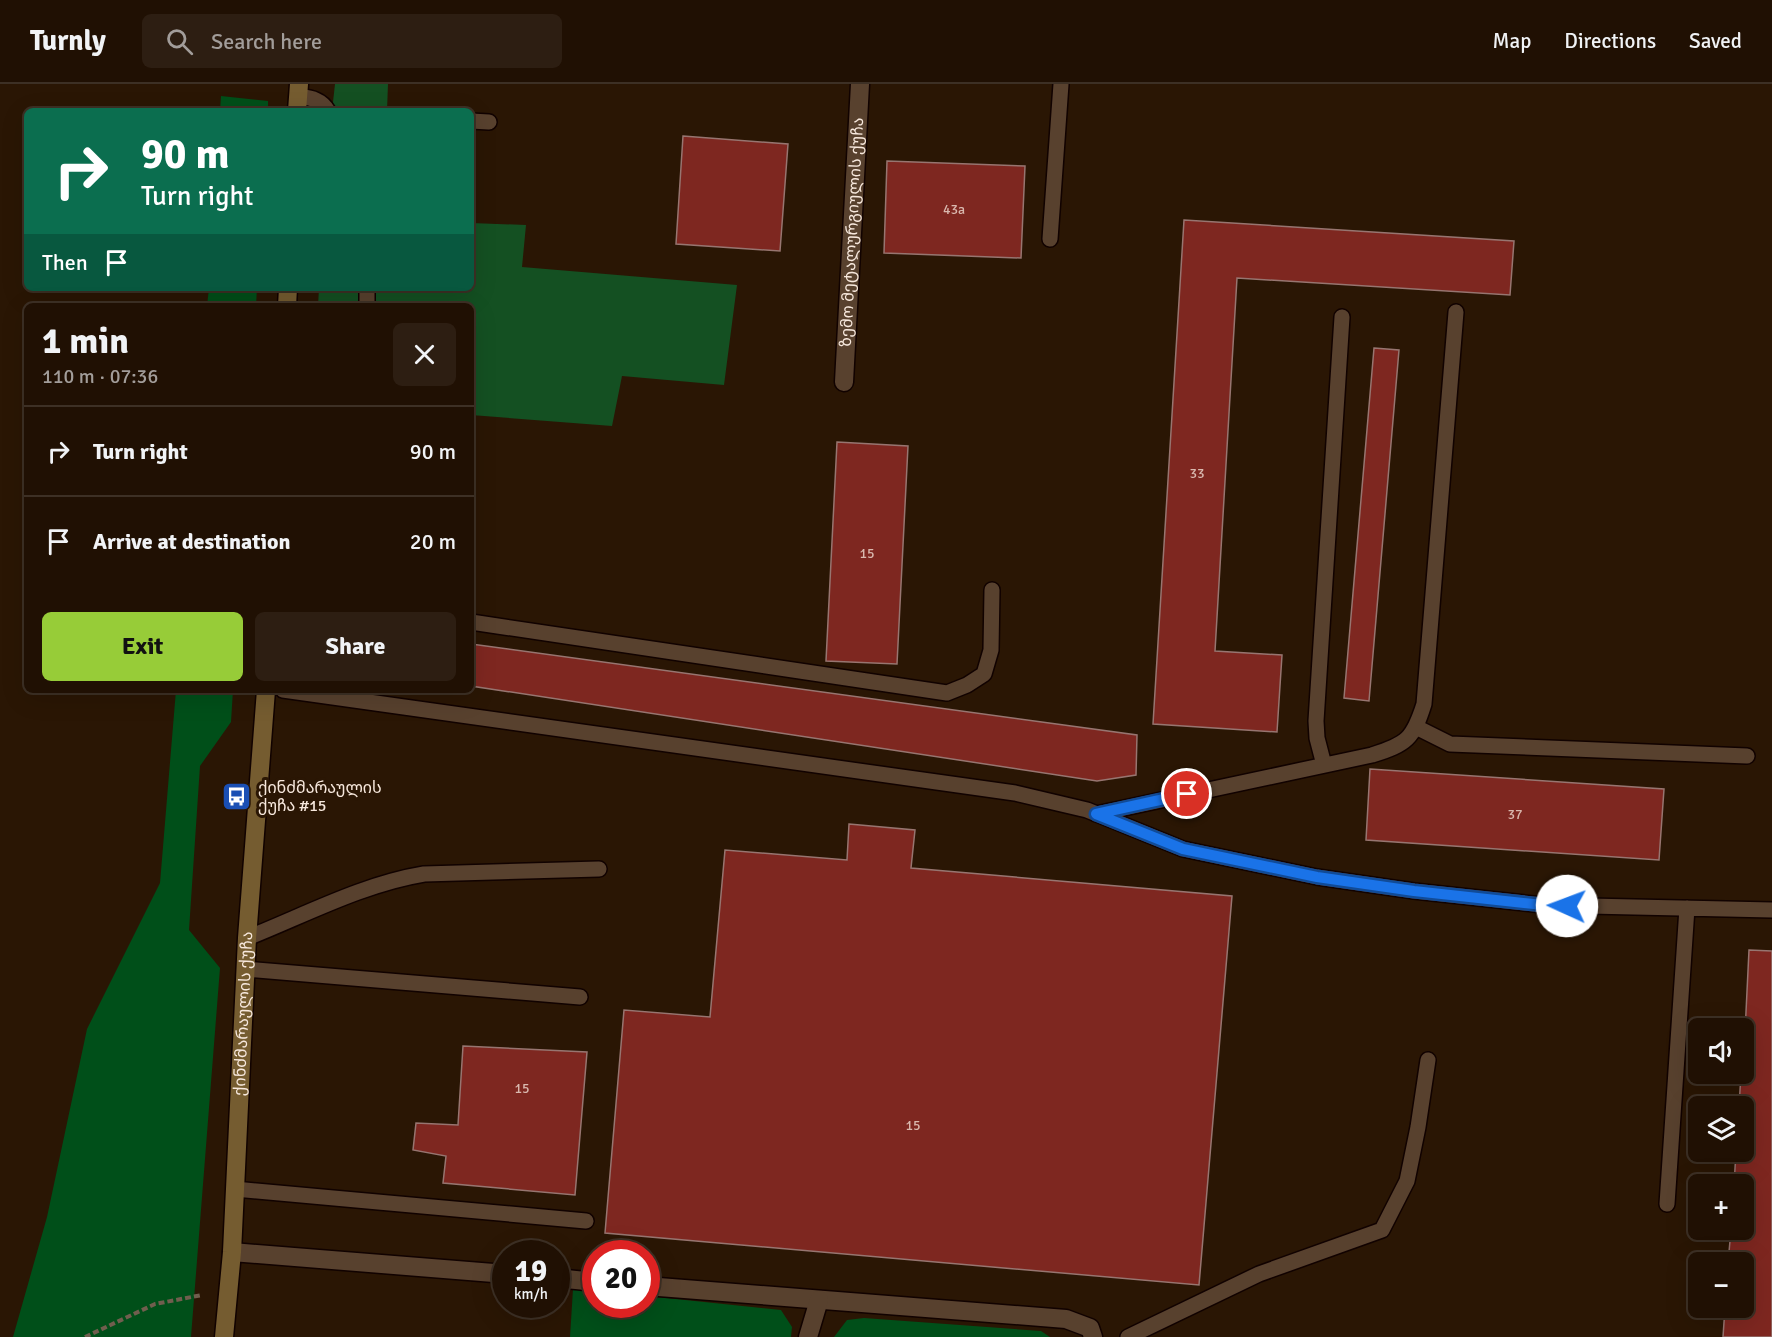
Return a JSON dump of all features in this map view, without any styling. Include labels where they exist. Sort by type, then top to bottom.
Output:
[{"type":"main road","name":"ქინძმარაულის ქუჩა","points":[[224,1337],[230,1290],[245,969],[266,693]]},
{"type":"street","name":"ზემო მეტალურგიულის ქუჩა","points":[[844,382],[860,84]]},
{"type":"street","points":[[232,1252],[492,1273]]},
{"type":"street","points":[[660,1287],[1066,1319],[1090,1328],[1093,1337]]},
{"type":"street","points":[[808,1337],[819,1300]]},
{"type":"lane","points":[[1050,239],[1061,84]]},
{"type":"lane","points":[[298,97],[314,98],[326,108]]},
{"type":"lane","points":[[474,121],[489,122]]},
{"type":"lane","points":[[1096,814],[1372,754],[1398,746],[1416,727],[1424,704],[1456,312]]},
{"type":"lane","points":[[1323,765],[1316,721],[1342,317]]},
{"type":"lane","points":[[474,622],[947,693],[968,685],[984,674],[991,650],[992,590]]},
{"type":"lane","points":[[304,693],[1015,793],[1096,814],[1183,849],[1317,877],[1414,891],[1543,905],[1772,910]]},
{"type":"lane","points":[[1416,727],[1450,744],[1747,756]]},
{"type":"lane","points":[[247,938],[379,884],[402,878],[424,874],[599,869]]},
{"type":"lane","points":[[1667,1204],[1687,908]]},
{"type":"lane","points":[[245,969],[580,997]]},
{"type":"lane","points":[[1128,1337],[1259,1274],[1382,1230],[1407,1181],[1428,1060]]},
{"type":"lane","points":[[235,1188],[586,1221]]},
{"type":"path","points":[[85,1337],[155,1304],[230,1290]]},
{"type":"green space","points":[[335,84],[388,84],[387,108],[332,108]]},
{"type":"green space","points":[[221,96],[268,101],[268,108],[220,108]]},
{"type":"green space","points":[[474,223],[526,225],[522,267],[737,285],[724,385],[622,376],[612,426],[474,415],[474,303],[318,303],[319,291],[474,291]]},
{"type":"green space","points":[[209,291],[257,291],[256,303],[207,303]]},
{"type":"green space","points":[[176,693],[233,693],[231,722],[200,766],[189,930],[220,968],[191,1337],[13,1337],[47,1217],[87,1029],[160,883]]},
{"type":"green space","points":[[573,1289],[582,1290],[582,1318],[660,1318],[660,1297],[781,1310],[792,1327],[791,1337],[570,1337]]},
{"type":"green space","points":[[864,1318],[1041,1331],[1050,1337],[834,1337],[847,1320]]},
{"type":"building","points":[[683,136],[788,144],[780,251],[676,244]]},
{"type":"building","points":[[887,161],[1025,166],[1021,258],[884,253]]},
{"type":"building","points":[[1184,220],[1514,241],[1510,295],[1237,278],[1215,651],[1282,655],[1277,732],[1153,724]]},
{"type":"building","points":[[1374,348],[1399,350],[1369,701],[1344,698]]},
{"type":"building","points":[[837,442],[908,446],[897,664],[826,661]]},
{"type":"building","points":[[474,644],[1137,735],[1136,775],[1097,781],[474,686]]},
{"type":"building","points":[[1370,769],[1664,789],[1659,860],[1366,840]]},
{"type":"building","points":[[849,824],[915,830],[911,868],[1232,896],[1199,1285],[605,1233],[624,1010],[710,1017],[725,850],[847,860]]},
{"type":"building","points":[[1749,950],[1772,951],[1772,1337],[1723,1337],[1724,1318],[1754,1318],[1754,1252],[1729,1252],[1730,1240],[1754,1240],[1754,1174],[1735,1174],[1735,1162],[1754,1162],[1754,1096],[1740,1096],[1740,1084],[1754,1084],[1754,1018],[1746,1018]]},
{"type":"building","points":[[463,1046],[587,1052],[575,1195],[443,1183],[446,1156],[413,1150],[416,1123],[458,1125]]},
{"type":"place","name":"ქინძმარაულის ქუჩა #15","points":[[237,797]]},
{"type":"route","points":[[1187,794],[1096,814],[1183,849],[1317,877],[1414,891],[1567,906]]}]
